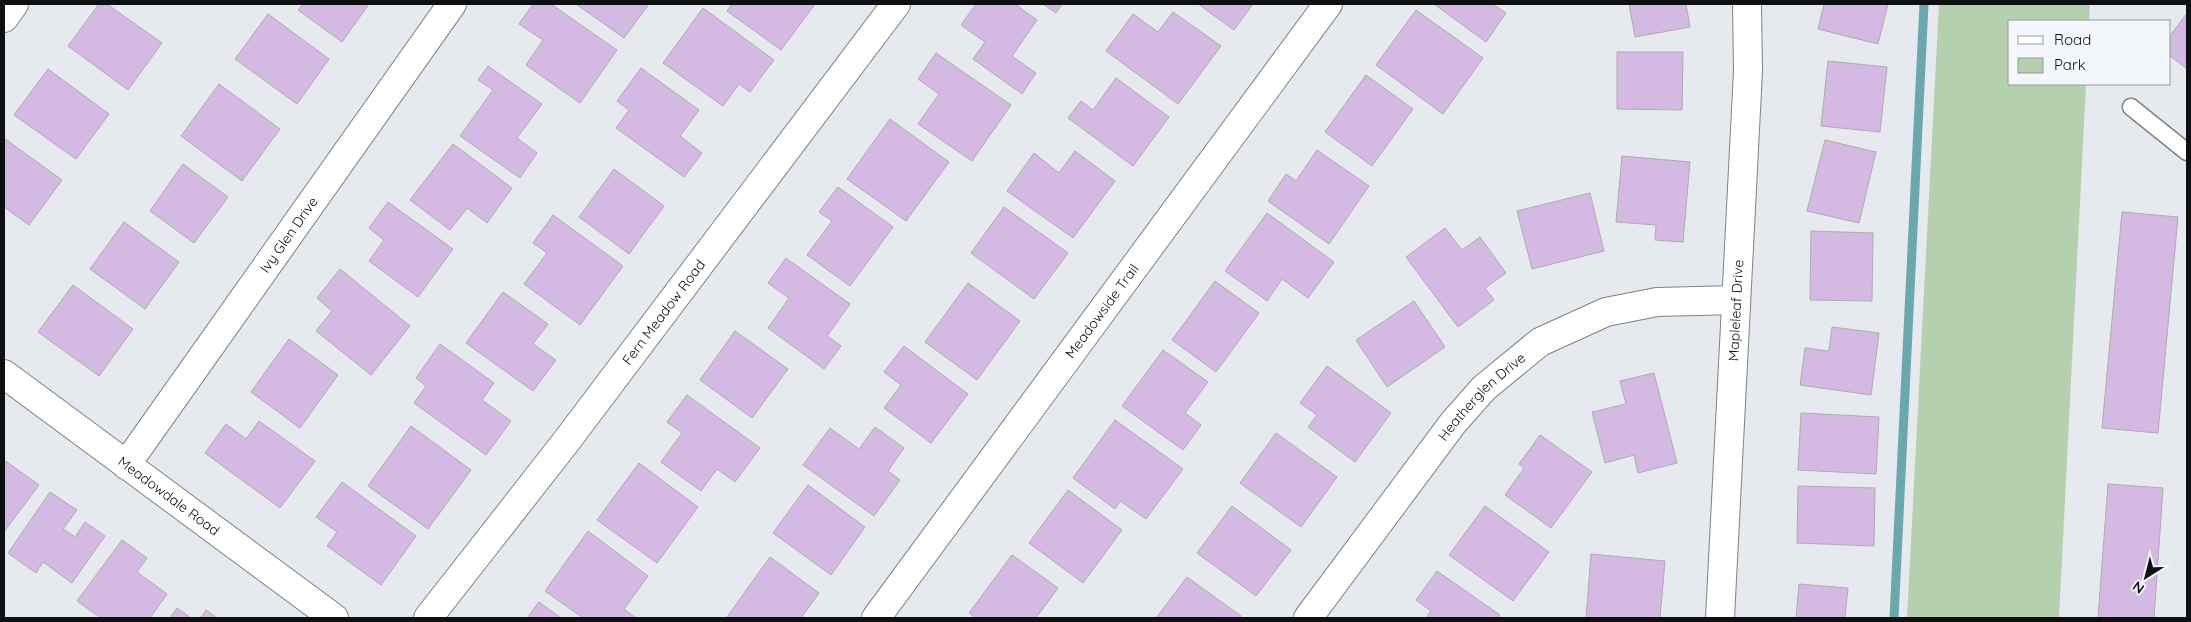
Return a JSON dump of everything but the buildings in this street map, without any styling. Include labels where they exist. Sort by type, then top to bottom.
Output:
[{"type":"street","points":[[4,18],[14,4]]},
{"type":"street","name":"Ivy Glen Drive","points":[[126,464],[452,4]]},
{"type":"street","name":"Fern Meadow Road","points":[[428,618],[565,443],[896,4]]},
{"type":"street","name":"Meadowside Trail","points":[[876,618],[1328,4]]},
{"type":"street","name":"Mapleleaf Drive","points":[[1720,618],[1748,71],[1747,4]]},
{"type":"street","name":"Heatherglen Drive","points":[[1308,618],[1453,423],[1484,388],[1540,342],[1606,312],[1657,302],[1736,300]]},
{"type":"street","name":"Meadowdale Road","points":[[4,374],[334,618]]},
{"type":"lane","points":[[2131,107],[2187,152]]},
{"type":"green space","points":[[1939,4],[2090,4],[2089,20],[2008,20],[2008,85],[2086,85],[2059,618],[1907,618]]},
{"type":"waterway","points":[[1894,618],[1924,4]]}]
